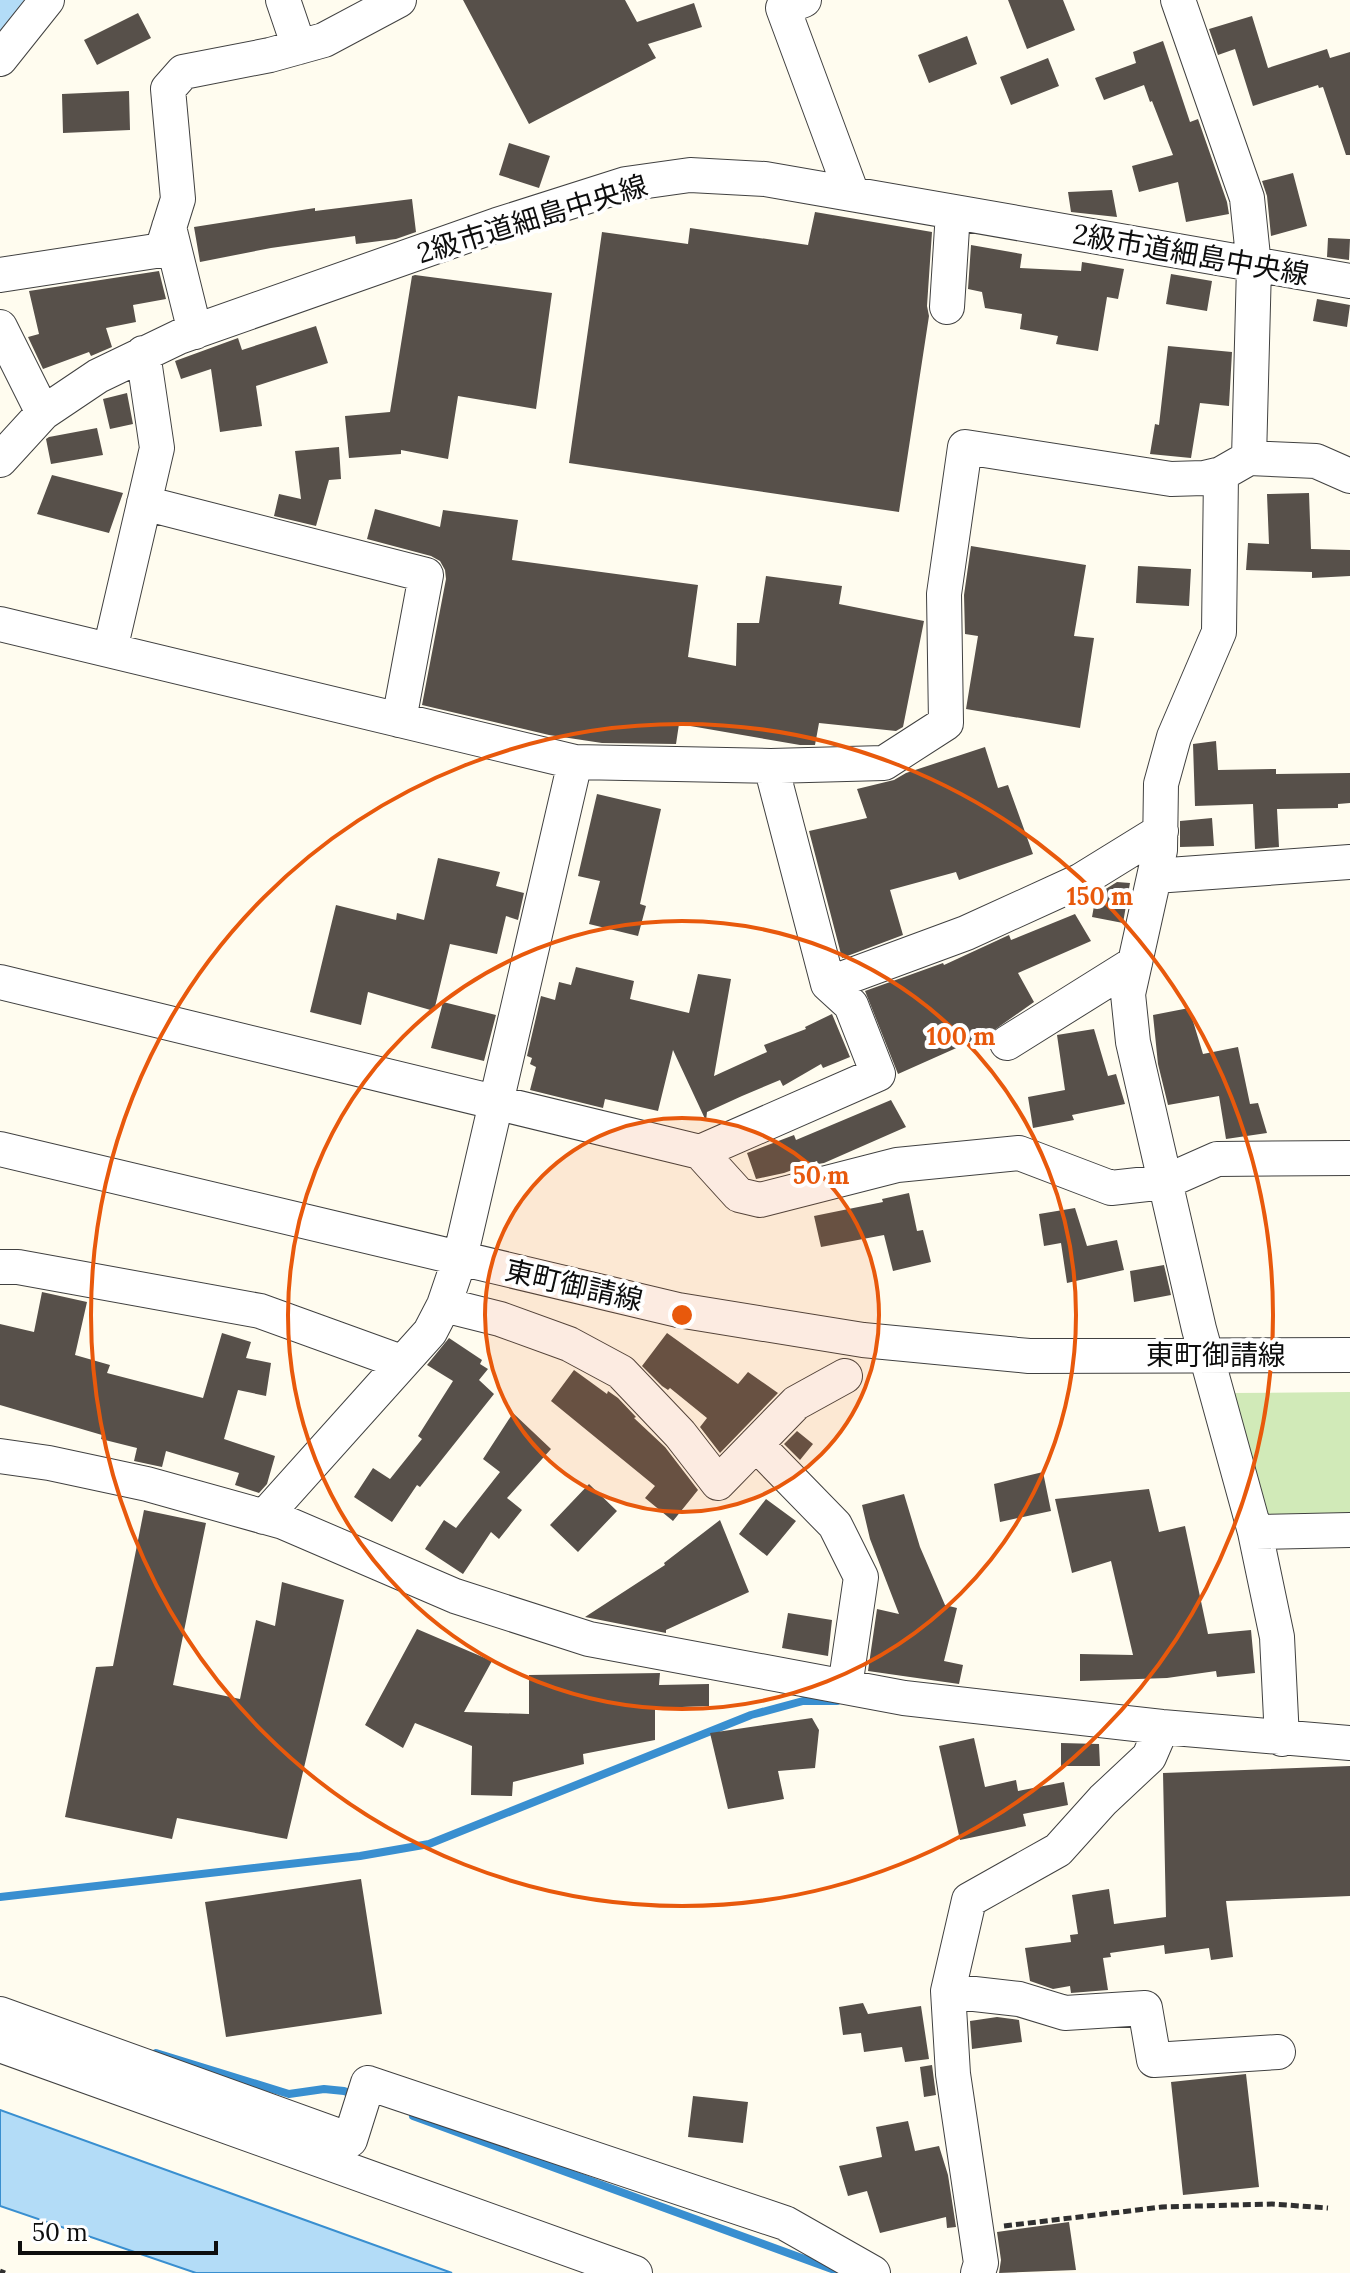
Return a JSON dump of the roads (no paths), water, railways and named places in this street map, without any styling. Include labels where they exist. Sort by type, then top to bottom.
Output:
[{"type":"street","points":[[0,59],[47,0]]},
{"type":"street","points":[[283,0],[299,47]]},
{"type":"street","points":[[0,275],[162,250],[178,199],[168,89],[183,72],[270,55],[324,40],[399,0]]},
{"type":"street","points":[[804,0],[783,8],[852,194]]},
{"type":"street","points":[[1178,0],[1247,198],[1254,266],[1219,632],[1174,737],[1161,784],[1160,850],[1128,994],[1133,1042],[1165,1182],[1206,1355],[1255,1532],[1277,1637],[1282,1739]]},
{"type":"street","name":"2級市道細島中央線","points":[[0,460],[42,409],[143,353],[497,225],[626,184],[690,175],[765,179],[1350,281]]},
{"type":"street","points":[[947,307],[953,212]]},
{"type":"street","points":[[169,227],[195,332]]},
{"type":"street","points":[[0,327],[42,409],[0,422]]},
{"type":"street","points":[[110,650],[157,448],[143,353]]},
{"type":"street","points":[[0,624],[575,762],[771,766],[884,763],[946,723],[944,594],[965,447],[1171,479],[1204,478],[1235,466],[1316,461],[1350,476]]},
{"type":"street","points":[[144,503],[426,575],[399,720]]},
{"type":"street","points":[[264,1517],[430,1332],[444,1305],[460,1258],[575,762]]},
{"type":"street","points":[[700,1152],[878,1074],[851,1005],[828,984],[771,766]]},
{"type":"street","points":[[828,984],[966,933],[1080,881],[1161,831]]},
{"type":"street","points":[[1155,876],[1350,862]]},
{"type":"street","points":[[1007,1043],[1135,963]]},
{"type":"street","points":[[0,982],[700,1152],[739,1195],[760,1200],[897,1165],[1019,1153],[1111,1188],[1165,1182],[1217,1159],[1350,1158]]},
{"type":"street","name":"東町御請線","points":[[0,1149],[678,1310],[863,1340],[1029,1356],[1350,1355]]},
{"type":"street","points":[[0,1267],[18,1267],[260,1311],[401,1362]]},
{"type":"street","points":[[444,1305],[500,1319],[569,1344],[621,1372],[680,1434],[718,1483],[796,1403],[845,1376]]},
{"type":"street","points":[[756,1444],[835,1525],[861,1577],[845,1687]]},
{"type":"street","points":[[0,1456],[147,1484],[283,1522],[455,1596],[589,1639],[904,1698],[1162,1727],[1350,1743]]},
{"type":"street","points":[[1255,1532],[1350,1530]]},
{"type":"street","points":[[978,2273],[981,2263],[953,2074],[948,1991],[969,1900],[1058,1850],[1103,1800],[1149,1757],[1162,1727]]},
{"type":"street","points":[[948,1991],[1019,1999],[1065,2013],[1145,2008],[1154,2060],[1278,2052]]},
{"type":"street","points":[[0,2014],[635,2273]]},
{"type":"street","points":[[0,2045],[344,2154]]},
{"type":"street","points":[[344,2154],[368,2083],[785,2223],[873,2273]]},
{"type":"water","points":[[0,2110],[452,2273],[196,2273],[0,2206]]},
{"type":"waterway","points":[[0,16],[14,0]]},
{"type":"waterway","points":[[0,1897],[360,1856],[429,1844],[751,1715],[803,1701],[837,1701]]},
{"type":"waterway","points":[[156,2053],[289,2094],[324,2089],[355,2095]]},
{"type":"waterway","points":[[413,2116],[840,2272]]}]
